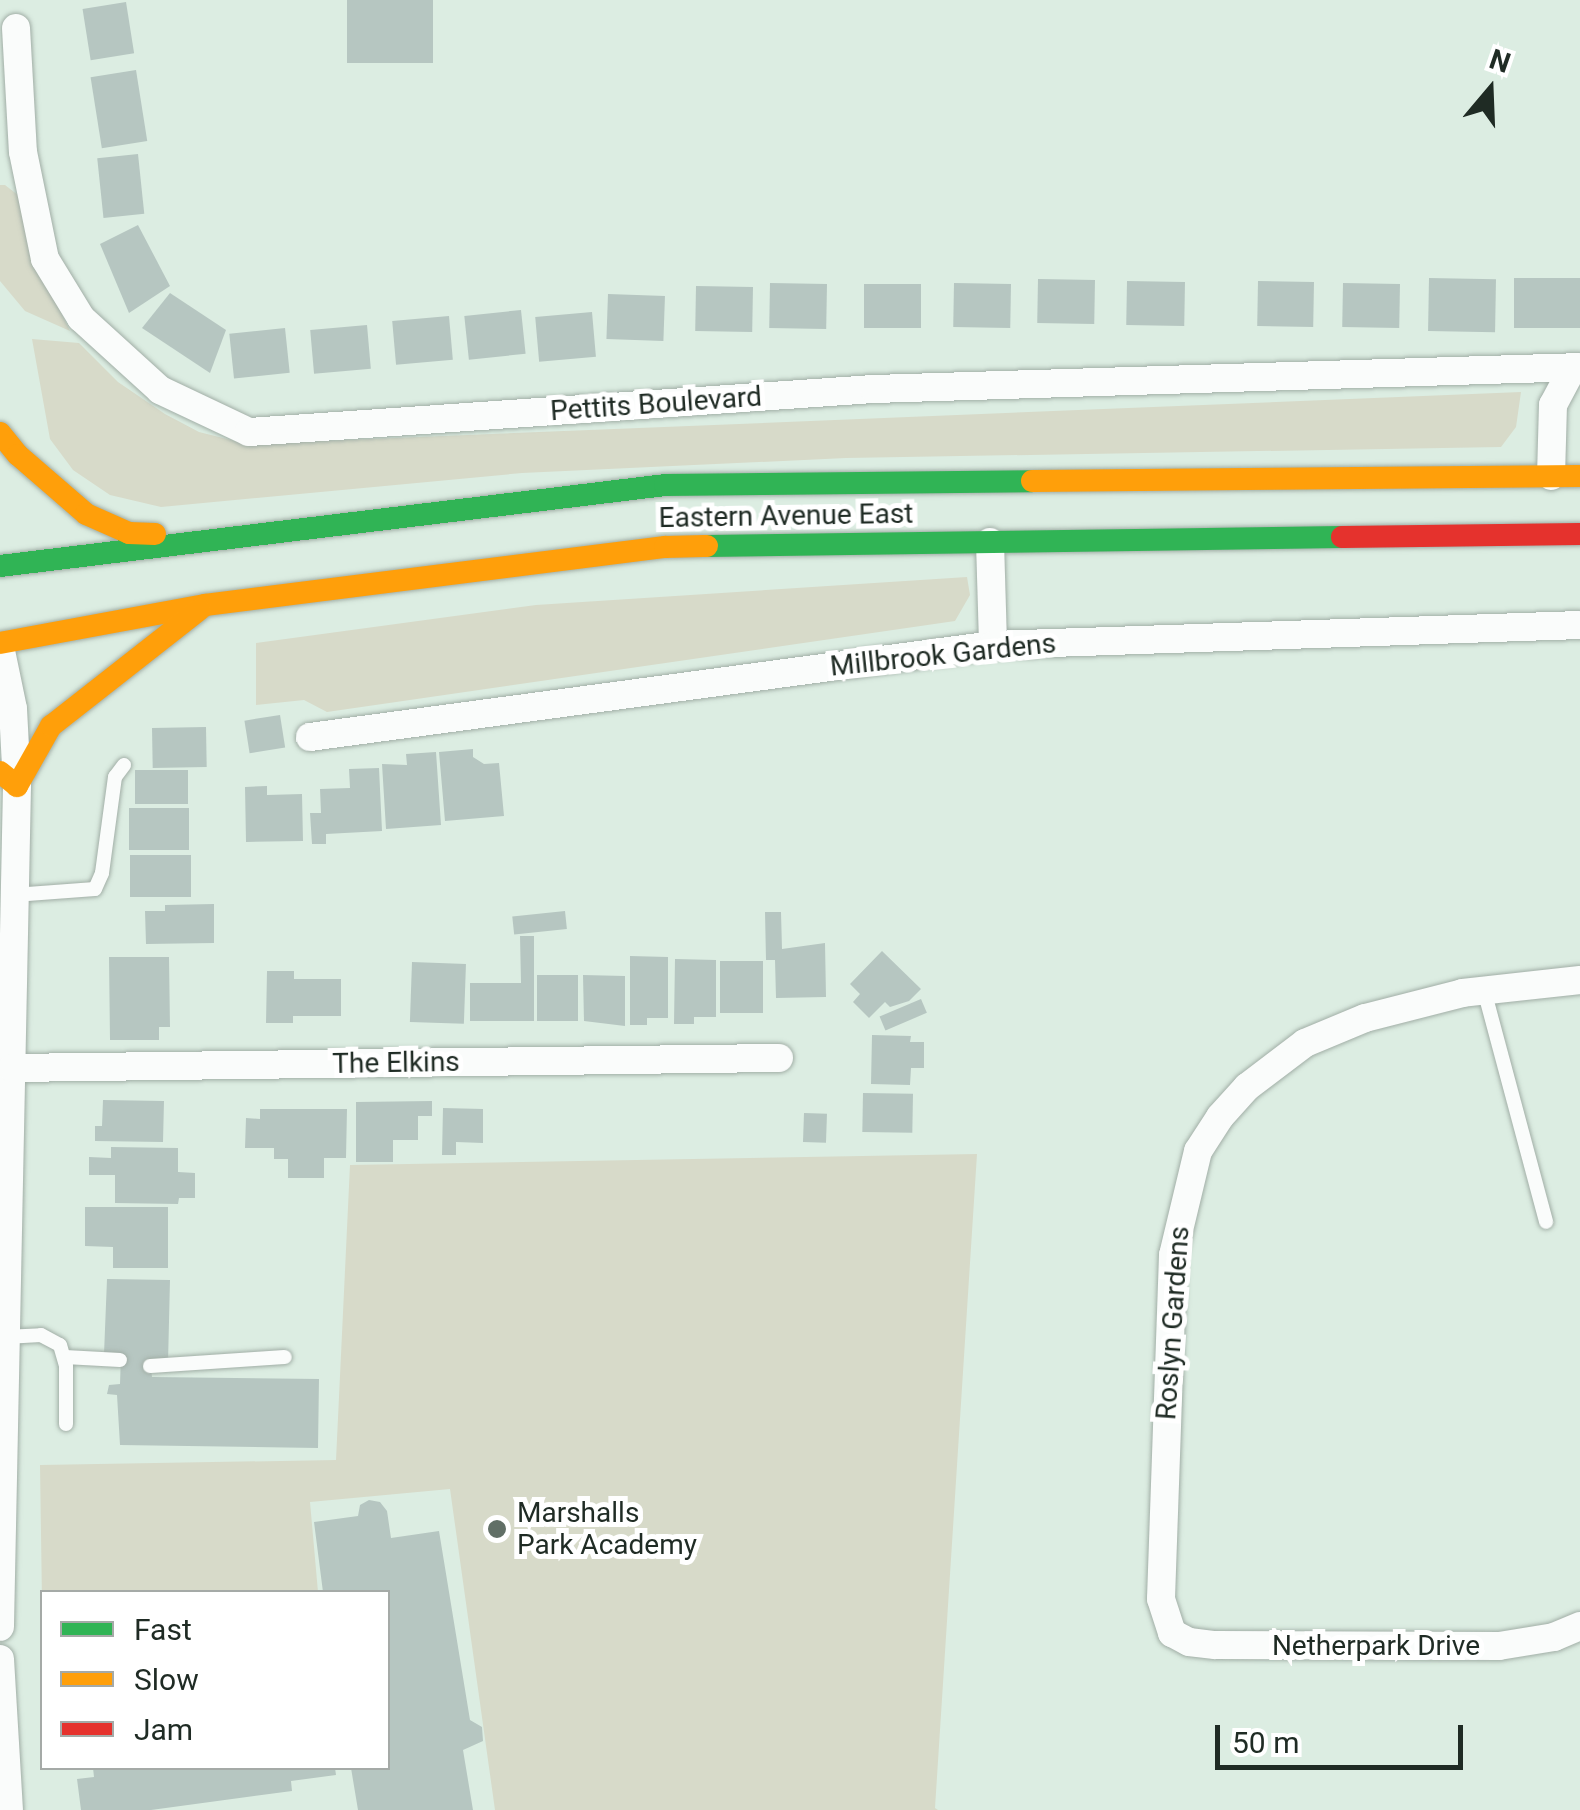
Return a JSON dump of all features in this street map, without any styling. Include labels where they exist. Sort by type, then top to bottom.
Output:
[{"type":"highway","points":[[0,432],[38,474],[100,522],[129,534],[226,536]]},
{"type":"highway","name":"Eastern Avenue East","points":[[1,560],[665,485],[1580,476]]},
{"type":"highway","name":"Eastern Avenue East","points":[[0,644],[206,605],[666,546],[1580,534]]},
{"type":"highway","points":[[1,560],[1,596]]},
{"type":"highway","points":[[9,779],[51,726],[206,605]]},
{"type":"highway","points":[[0,611],[0,626]]},
{"type":"street","name":"Pettits Boulevard","points":[[16,28],[11,154],[45,259],[82,318],[160,390],[249,432],[874,389],[1576,369]]},
{"type":"street","points":[[1551,476],[1553,405],[1576,369]]},
{"type":"street","points":[[990,542],[993,645]]},
{"type":"street","name":"Millbrook Gardens","points":[[310,737],[993,645],[1580,625]]},
{"type":"street","points":[[0,644],[13,710],[9,779],[14,895],[0,1627]]},
{"type":"street","name":"Roslyn Gardens","points":[[1172,1633],[1162,1599],[1167,1344],[1173,1255],[1198,1151],[1247,1087],[1305,1043],[1364,1018],[1484,990],[1580,980]]},
{"type":"street","name":"The Elkins","points":[[12,1068],[779,1058]]},
{"type":"street","name":"Netherpark Drive","points":[[1172,1633],[1189,1642],[1215,1646],[1499,1646],[1554,1637],[1580,1626]]},
{"type":"street","points":[[0,1658],[9,1810]]},
{"type":"lane","points":[[14,895],[95,888],[102,874],[115,777],[124,765]]},
{"type":"lane","points":[[1484,990],[1546,1222]]},
{"type":"lane","points":[[6,1336],[41,1335],[60,1346],[65,1357],[66,1424]]},
{"type":"lane","points":[[65,1357],[120,1360]]},
{"type":"lane","points":[[150,1366],[286,1357]]},
{"type":"green space","points":[[0,185],[23,199],[41,271],[70,331],[25,311],[0,281]]},
{"type":"green space","points":[[32,339],[79,343],[118,382],[165,414],[199,432],[247,444],[1521,392],[1516,427],[1501,447],[846,458],[522,473],[161,507],[110,495],[73,470],[50,439]]},
{"type":"green space","points":[[967,577],[970,595],[955,621],[327,712],[304,700],[256,705],[256,643],[536,605]]},
{"type":"green space","name":"Marshalls Park Academy","points":[[977,1154],[935,1808],[938,1810],[495,1810],[450,1489],[310,1502],[318,1590],[42,1590],[40,1465],[336,1460],[350,1165]]},
{"type":"building","points":[[347,0],[433,0],[433,63],[347,63]]},
{"type":"building","points":[[126,2],[134,53],[91,60],[83,9]]},
{"type":"building","points":[[136,70],[147,141],[102,148],[91,77]]},
{"type":"building","points":[[138,154],[144,214],[103,218],[97,158]]},
{"type":"building","points":[[138,225],[170,286],[129,313],[100,244]]},
{"type":"building","points":[[1429,278],[1496,279],[1495,332],[1428,331]]},
{"type":"building","points":[[1514,278],[1580,278],[1580,328],[1514,328]]},
{"type":"building","points":[[1038,279],[1095,280],[1094,324],[1037,323]]},
{"type":"building","points":[[1127,281],[1185,282],[1184,326],[1126,325]]},
{"type":"building","points":[[1258,281],[1314,282],[1313,327],[1257,326]]},
{"type":"building","points":[[770,283],[827,284],[826,329],[769,328]]},
{"type":"building","points":[[954,283],[1011,284],[1010,328],[953,327]]},
{"type":"building","points":[[1343,283],[1400,284],[1399,328],[1342,327]]},
{"type":"building","points":[[864,284],[921,284],[921,328],[864,328]]},
{"type":"building","points":[[696,286],[753,287],[752,332],[695,331]]},
{"type":"building","points":[[170,293],[226,330],[210,373],[142,328]]},
{"type":"building","points":[[608,294],[665,296],[663,341],[606,339]]},
{"type":"building","points":[[521,310],[526,354],[469,360],[464,316]]},
{"type":"building","points":[[592,312],[596,357],[539,362],[535,317]]},
{"type":"building","points":[[449,316],[453,360],[396,365],[392,321]]},
{"type":"building","points":[[367,325],[371,369],[314,374],[310,330]]},
{"type":"building","points":[[285,328],[290,373],[234,379],[229,334]]},
{"type":"building","points":[[280,715],[285,748],[250,753],[244,721]]},
{"type":"building","points":[[206,727],[207,767],[153,768],[152,728]]},
{"type":"building","points":[[473,749],[473,757],[484,764],[499,763],[504,816],[445,821],[439,752]]},
{"type":"building","points":[[436,752],[441,825],[386,829],[382,764],[407,765],[406,754]]},
{"type":"building","points":[[379,768],[382,831],[326,834],[326,844],[312,844],[310,813],[321,813],[320,789],[350,788],[349,769]]},
{"type":"building","points":[[135,770],[188,770],[188,804],[135,804]]},
{"type":"building","points":[[267,786],[267,795],[302,794],[303,841],[246,842],[245,787]]},
{"type":"building","points":[[129,808],[189,808],[189,850],[129,850]]},
{"type":"building","points":[[130,855],[191,855],[191,897],[130,897]]},
{"type":"building","points":[[214,904],[214,943],[146,944],[145,911],[165,911],[165,905]]},
{"type":"building","points":[[565,911],[567,929],[514,934],[512,917]]},
{"type":"building","points":[[765,912],[781,912],[782,949],[825,943],[826,997],[776,998],[775,960],[766,960]]},
{"type":"building","points":[[520,936],[534,936],[534,1021],[470,1021],[470,983],[521,983]]},
{"type":"building","points":[[882,951],[921,989],[909,1001],[890,1007],[885,1002],[869,1018],[853,1002],[860,994],[850,984]]},
{"type":"building","points":[[630,956],[668,957],[668,1018],[647,1018],[647,1025],[630,1025]]},
{"type":"building","points":[[109,957],[169,957],[170,1027],[159,1027],[159,1040],[110,1040]]},
{"type":"building","points":[[675,959],[716,960],[716,1017],[694,1017],[694,1024],[674,1024]]},
{"type":"building","points":[[720,961],[763,961],[763,1013],[720,1013]]},
{"type":"building","points":[[412,962],[466,964],[464,1024],[410,1022]]},
{"type":"building","points":[[267,971],[294,971],[294,979],[341,979],[341,1016],[293,1016],[293,1023],[266,1023]]},
{"type":"building","points":[[537,975],[578,975],[578,1021],[537,1021]]},
{"type":"building","points":[[583,975],[625,976],[625,1026],[584,1021]]},
{"type":"building","points":[[921,999],[927,1013],[885,1030],[880,1017]]},
{"type":"building","points":[[872,1035],[911,1036],[910,1042],[924,1042],[924,1068],[911,1068],[910,1085],[871,1084]]},
{"type":"building","points":[[863,1093],[913,1094],[912,1133],[862,1132]]},
{"type":"building","points":[[103,1100],[164,1101],[163,1142],[95,1141],[95,1126],[102,1126]]},
{"type":"building","points":[[432,1101],[432,1116],[418,1116],[418,1140],[393,1140],[393,1162],[356,1162],[356,1102]]},
{"type":"building","points":[[443,1108],[483,1109],[483,1143],[456,1142],[456,1155],[442,1155]]},
{"type":"building","points":[[260,1109],[347,1109],[346,1158],[324,1158],[324,1178],[288,1178],[288,1159],[274,1159],[274,1148],[245,1148],[246,1118],[260,1119]]},
{"type":"building","points":[[804,1113],[827,1114],[826,1143],[803,1142]]},
{"type":"building","points":[[111,1147],[178,1148],[178,1172],[195,1173],[195,1198],[179,1198],[178,1204],[115,1203],[115,1175],[89,1175],[89,1157],[111,1158]]},
{"type":"building","points":[[85,1207],[168,1207],[168,1268],[113,1268],[113,1247],[85,1246]]},
{"type":"building","points":[[107,1279],[170,1280],[168,1363],[150,1362],[152,1377],[319,1379],[318,1448],[120,1445],[117,1395],[107,1394],[109,1385],[120,1384],[121,1354],[104,1354]]},
{"type":"building","points":[[369,1500],[380,1502],[387,1511],[391,1538],[439,1531],[470,1720],[482,1727],[483,1741],[463,1750],[473,1810],[358,1810],[351,1770],[390,1770],[390,1590],[323,1590],[314,1522],[358,1516],[360,1505]]},
{"type":"building","points":[[93,1770],[335,1770],[336,1775],[291,1781],[292,1791],[151,1810],[81,1810],[77,1779],[94,1777]]},
{"type":"traffic: fast","points":[[0,566],[665,485],[1032,481]]},
{"type":"traffic: fast","points":[[707,546],[1342,537]]},
{"type":"traffic: slow","points":[[0,433],[18,455],[86,514],[129,533],[155,534]]},
{"type":"traffic: slow","points":[[1032,481],[1580,476]]},
{"type":"traffic: slow","points":[[0,643],[205,605],[665,547],[707,546]]},
{"type":"traffic: slow","points":[[0,772],[17,786],[51,726],[200,609]]},
{"type":"traffic: jam","points":[[1342,537],[1580,534]]},
{"type":"place","name":"Marshalls Park Academy","points":[[497,1529]]}]
